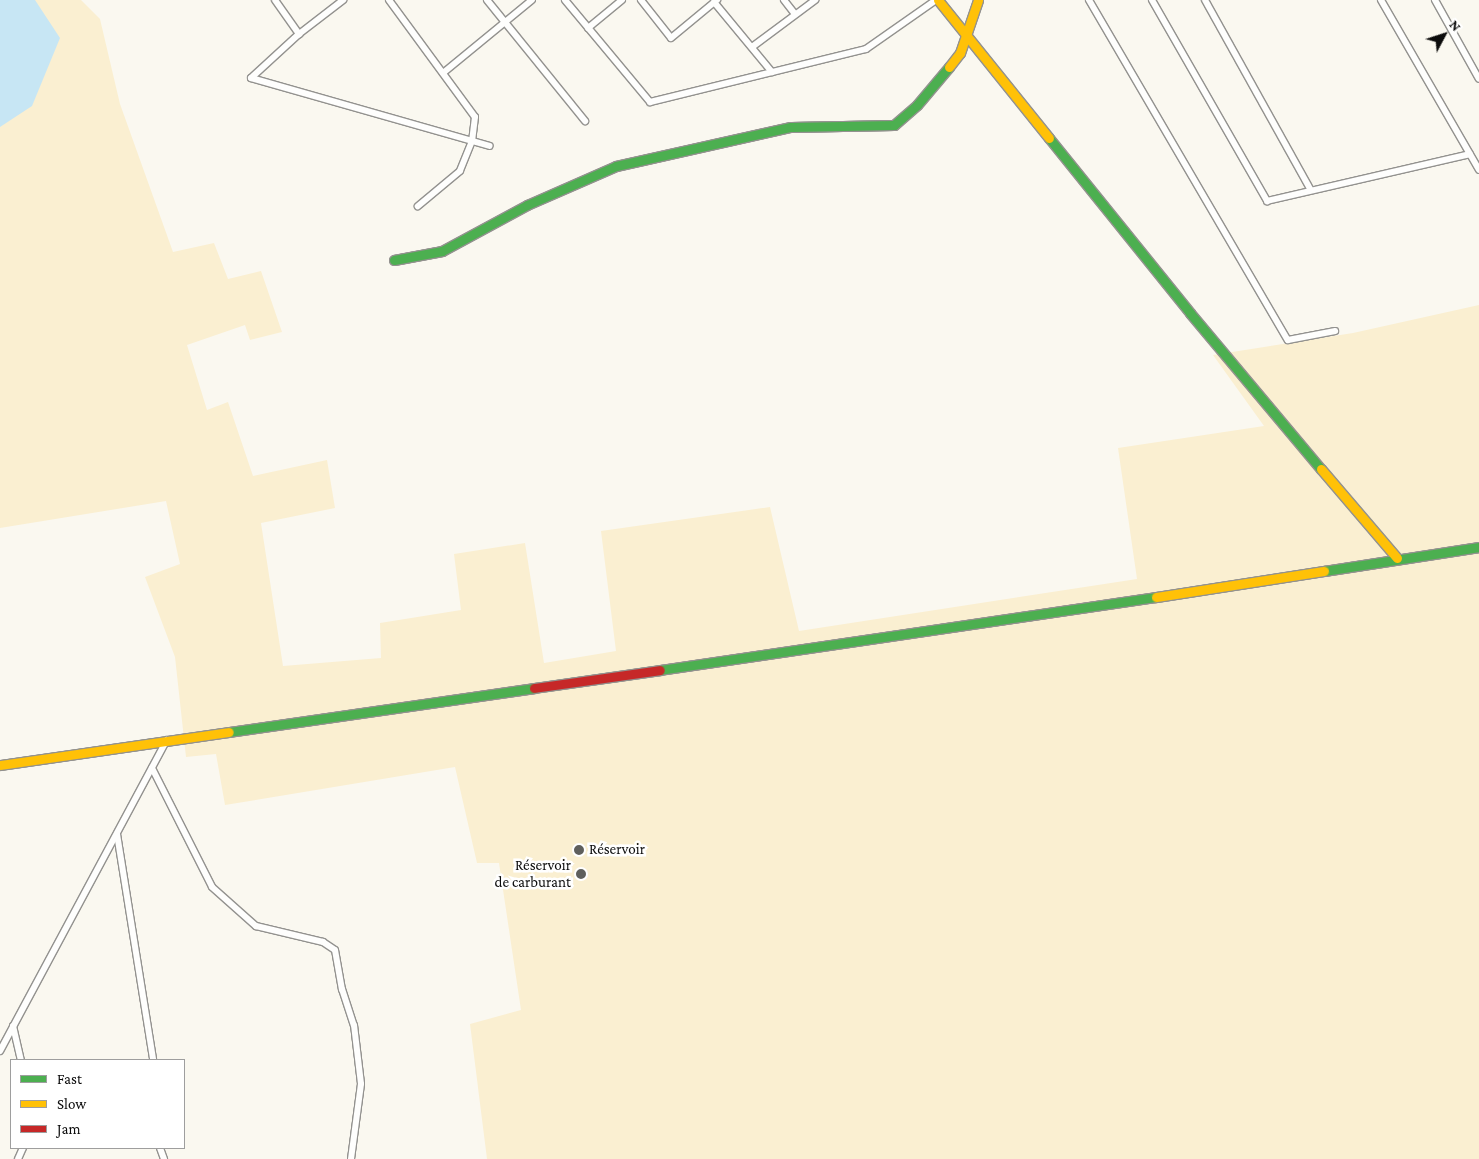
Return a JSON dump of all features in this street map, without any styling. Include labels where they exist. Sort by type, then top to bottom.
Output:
[{"type":"main road","points":[[937,0],[1190,313],[1397,558]]},
{"type":"main road","points":[[394,260],[442,251],[527,205],[616,166],[791,127],[894,125],[936,83],[960,53],[978,0]]},
{"type":"main road","points":[[0,765],[1032,616],[1397,558],[1479,547]]},
{"type":"street","points":[[275,0],[298,34]]},
{"type":"street","points":[[343,0],[298,34],[250,78],[490,146]]},
{"type":"street","points":[[390,0],[475,117],[472,141],[460,171],[418,206]]},
{"type":"street","points":[[487,0],[585,120]]},
{"type":"street","points":[[442,73],[532,0]]},
{"type":"street","points":[[565,0],[650,102],[866,49],[937,0]]},
{"type":"street","points":[[588,28],[622,0]]},
{"type":"street","points":[[641,0],[671,38],[715,1],[772,72]]},
{"type":"street","points":[[784,0],[794,13]]},
{"type":"street","points":[[752,48],[794,13],[800,13],[815,0]]},
{"type":"street","points":[[1089,0],[1288,340],[1335,331]]},
{"type":"street","points":[[1152,0],[1267,201],[1470,154]]},
{"type":"street","points":[[1205,0],[1310,190]]},
{"type":"street","points":[[1381,0],[1479,170]]},
{"type":"street","points":[[1435,0],[1479,79]]},
{"type":"street","points":[[0,1051],[167,740]]},
{"type":"street","points":[[152,768],[212,887],[256,926],[323,942],[334,950],[342,989],[354,1025],[361,1084],[350,1159]]},
{"type":"street","points":[[117,834],[153,1059]]},
{"type":"street","points":[[13,1026],[21,1059]]},
{"type":"sand","points":[[0,0],[81,0],[100,19],[120,104],[173,252],[214,243],[228,279],[261,271],[282,332],[250,340],[245,325],[187,345],[207,410],[228,402],[253,476],[327,460],[335,508],[261,523],[283,666],[381,658],[380,623],[461,610],[454,554],[525,543],[544,663],[616,651],[601,531],[770,507],[799,631],[1137,579],[1118,448],[1264,426],[1213,355],[1353,333],[1479,305],[1479,1159],[487,1159],[470,1024],[521,1010],[499,863],[477,863],[455,767],[225,805],[216,754],[186,757],[175,657],[145,577],[180,564],[166,501],[0,528]]},
{"type":"water","points":[[0,0],[35,0],[60,38],[32,106],[0,127]]},
{"type":"traffic: fast","points":[[394,260],[442,251],[527,205],[616,166],[791,127],[894,125],[917,105],[949,67]]},
{"type":"traffic: fast","points":[[1049,138],[1190,313],[1321,469]]},
{"type":"traffic: fast","points":[[1324,571],[1479,547]]},
{"type":"traffic: fast","points":[[660,670],[1156,597]]},
{"type":"traffic: fast","points":[[229,732],[534,688]]},
{"type":"traffic: slow","points":[[938,0],[1049,138]]},
{"type":"traffic: slow","points":[[949,67],[960,53],[978,0]]},
{"type":"traffic: slow","points":[[1321,469],[1397,558]]},
{"type":"traffic: slow","points":[[1156,597],[1324,571]]},
{"type":"traffic: slow","points":[[0,765],[229,732]]},
{"type":"traffic: jam","points":[[534,688],[660,670]]},
{"type":"place","name":"Réservoir","points":[[579,850]]},
{"type":"place","name":"Réservoir de carburant","points":[[581,874]]}]
